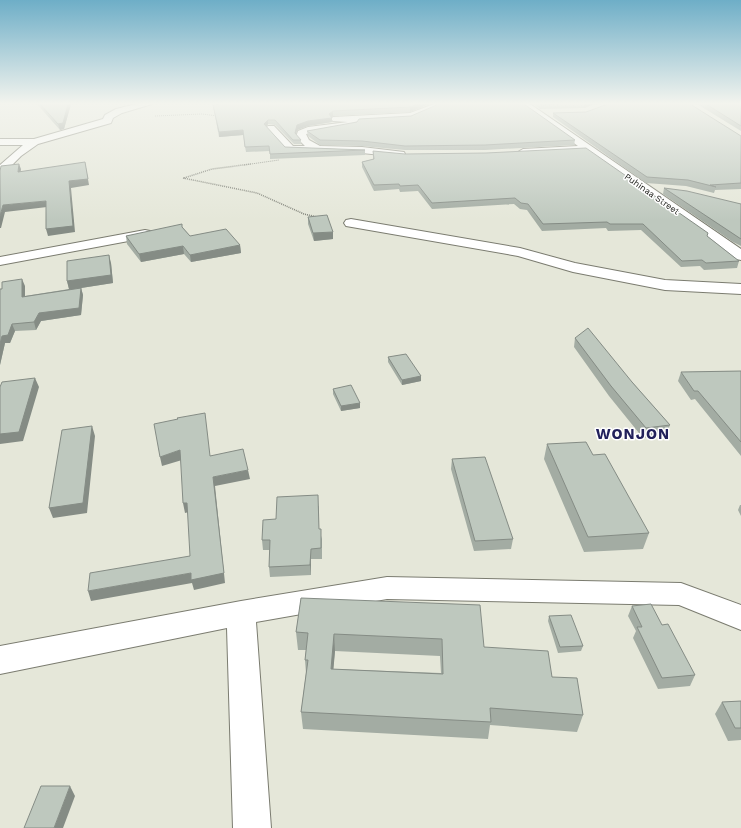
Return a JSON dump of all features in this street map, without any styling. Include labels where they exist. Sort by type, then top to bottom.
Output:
[{"type":"street","points":[[0,168],[4,167],[17,154],[33,143]]},
{"type":"street","points":[[284,143],[290,149],[362,150],[413,155]]},
{"type":"street","points":[[306,143],[317,149]]},
{"type":"street","name":"Puhinaa Street","points":[[580,143],[741,256]]},
{"type":"street","points":[[514,152],[589,149]]},
{"type":"street","points":[[643,187],[664,189]]},
{"type":"street","points":[[351,223],[520,252],[573,267],[665,285],[741,289]]},
{"type":"street","points":[[0,261],[145,234]]},
{"type":"street","points":[[0,660],[241,613],[387,588],[681,594],[741,618]]},
{"type":"street","points":[[241,613],[252,828]]},
{"type":"path","points":[[280,160],[212,169],[183,178],[257,192],[304,214],[351,223]]},
{"type":"building","points":[[244,143],[281,143],[285,147],[365,150],[270,154],[269,146],[245,147]]},
{"type":"building","points":[[376,143],[527,143],[485,145],[405,146]]},
{"type":"building","points":[[597,143],[741,143],[741,183],[710,185],[716,187],[688,180],[647,177]]},
{"type":"building","points":[[586,148],[708,233],[707,236],[739,261],[706,263],[702,260],[682,261],[643,224],[610,224],[607,222],[543,224],[528,204],[521,203],[515,198],[432,203],[418,185],[374,185],[362,162],[374,159],[373,151],[405,154],[486,153]]},
{"type":"building","points":[[85,162],[88,179],[69,181],[73,226],[46,229],[46,201],[3,205],[0,216],[1,166],[19,164],[18,172]]},
{"type":"building","points":[[664,188],[687,191],[741,204],[741,239],[735,235]]},
{"type":"building","points":[[327,215],[333,232],[313,233],[308,217]]},
{"type":"building","points":[[182,224],[182,227],[190,236],[226,229],[240,245],[190,255],[183,246],[139,254],[126,236]]},
{"type":"building","points":[[109,255],[111,275],[67,281],[67,261]]},
{"type":"building","points":[[22,279],[22,297],[81,288],[79,308],[39,313],[34,322],[12,324],[8,335],[2,336],[0,344],[0,289],[2,289],[2,282]]},
{"type":"building","points":[[588,328],[632,382],[670,425],[646,428],[611,386],[575,338]]},
{"type":"building","points":[[406,354],[421,376],[402,380],[388,357]]},
{"type":"building","points":[[741,371],[741,442],[698,391],[694,391],[681,372]]},
{"type":"building","points":[[35,378],[19,432],[0,434],[0,387],[2,382]]},
{"type":"building","points":[[351,385],[360,403],[341,406],[333,389]]},
{"type":"building","points":[[205,413],[210,456],[243,449],[248,470],[213,477],[224,573],[191,580],[191,573],[88,591],[90,573],[190,556],[187,503],[183,503],[180,450],[160,457],[154,424]]},
{"type":"building","points":[[92,426],[83,503],[49,508],[62,430]]},
{"type":"building","points":[[586,442],[593,455],[605,454],[649,533],[588,537],[547,444]]},
{"type":"building","points":[[485,457],[513,539],[475,541],[452,459]]},
{"type":"building","points":[[318,495],[321,548],[311,549],[310,565],[269,567],[270,540],[262,540],[263,520],[276,519],[277,497]]},
{"type":"building","points":[[301,598],[480,605],[484,647],[548,651],[552,677],[577,678],[583,715],[490,708],[491,722],[301,712],[308,660],[305,660],[308,633],[296,632]],"holes":[[[334,634],[442,639],[443,674],[331,669]]]},
{"type":"building","points":[[651,604],[662,625],[668,624],[695,675],[662,678],[637,627],[642,627],[632,606]]},
{"type":"building","points":[[571,615],[583,646],[560,647],[549,616]]},
{"type":"building","points":[[741,701],[741,728],[735,728],[722,702]]},
{"type":"building","points":[[41,786],[70,786],[54,828],[24,828]]},
{"type":"district","name":"WONJON","points":[[633,434]]}]
